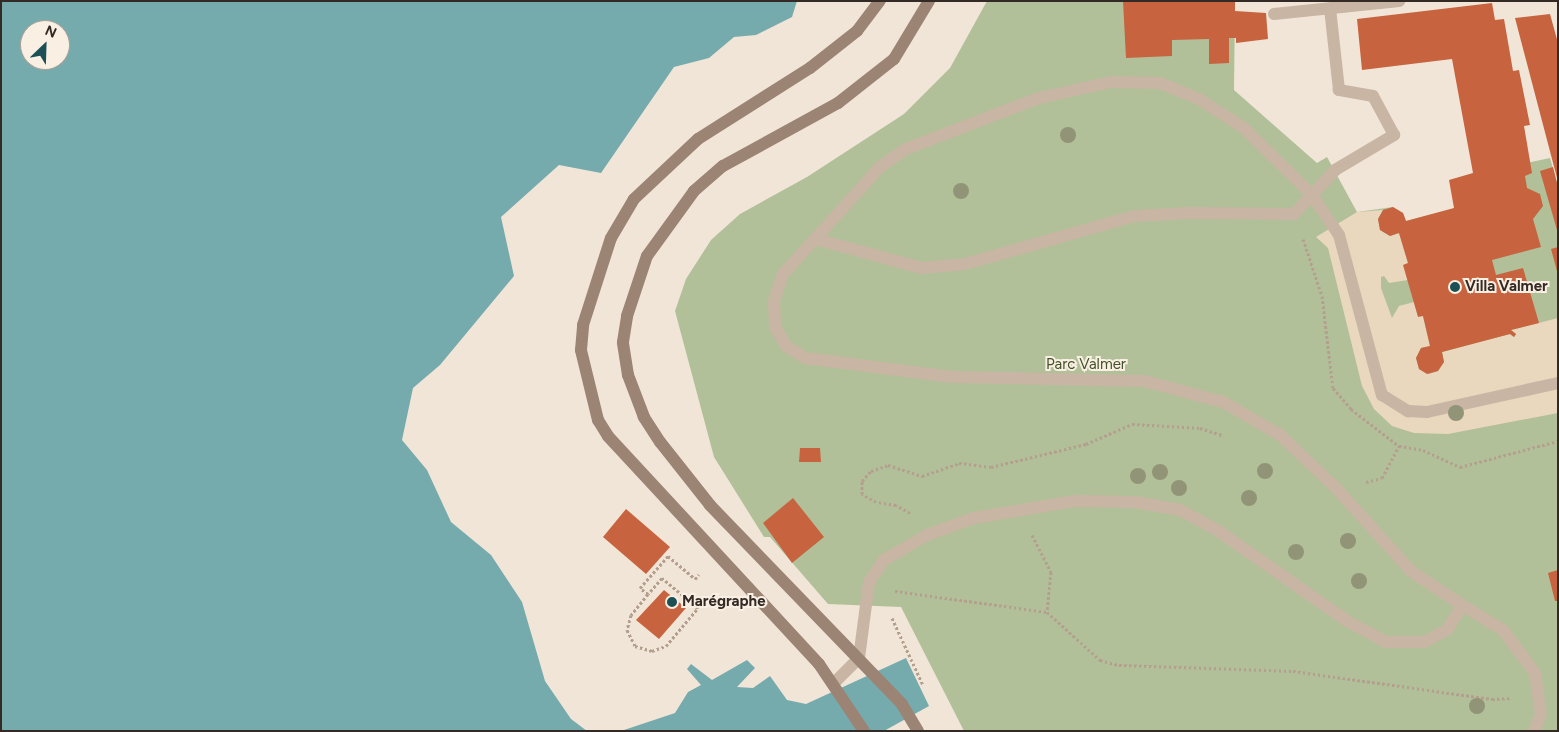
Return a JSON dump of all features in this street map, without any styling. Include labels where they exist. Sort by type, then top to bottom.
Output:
[{"type":"main road","points":[[864,731],[834,683],[819,664],[608,436],[598,420],[581,350],[583,325],[612,238],[634,199],[698,139],[810,68],[857,31],[880,1]]},
{"type":"main road","points":[[918,731],[902,704],[710,505],[660,442],[644,417],[628,376],[623,342],[627,316],[647,256],[694,191],[723,166],[838,103],[894,59],[929,1]]},
{"type":"street","points":[[1274,14],[1399,1]]},
{"type":"street","points":[[815,238],[922,268],[965,264],[1135,216],[1190,213],[1294,214],[1335,170],[1394,135],[1373,96],[1339,90],[1330,8]]},
{"type":"street","points":[[1534,731],[1541,714],[1535,673],[1503,630],[1411,571],[1337,489],[1280,436],[1223,402],[1194,392],[1144,381],[952,377],[805,358],[786,346],[775,326],[774,301],[782,274],[880,166],[906,148],[1039,98],[1111,82],[1160,83],[1199,99],[1245,129],[1312,195],[1338,235],[1356,292],[1376,381],[1382,395],[1393,404],[1408,411],[1427,412],[1558,383]]},
{"type":"street","points":[[834,683],[859,658],[868,582],[884,560],[927,535],[974,518],[1074,501],[1135,502],[1180,510],[1217,530],[1346,621],[1386,642],[1424,642],[1448,629],[1462,605]]},
{"type":"path","points":[[896,506],[876,502],[862,494],[862,481],[871,471],[888,465],[922,476],[959,463],[991,467],[1086,444],[1132,424],[1200,428],[1229,438]]},
{"type":"path","points":[[1423,450],[1460,466],[1558,441]]},
{"type":"path","points":[[1337,489],[1382,478],[1399,446]]},
{"type":"path","points":[[1028,509],[1031,532],[1051,572],[1047,612]]},
{"type":"path","points":[[648,594],[640,588],[668,556]]},
{"type":"path","points":[[662,578],[698,608],[666,646],[652,651],[635,646],[627,630],[631,615],[648,594],[662,578]]},
{"type":"path","points":[[868,582],[890,590],[1047,612],[1100,660],[1119,665],[1293,671],[1492,699]]},
{"type":"path","points":[[896,627],[927,693]]},
{"type":"green space","name":"Parc Valmer","points":[[987,1],[1235,1],[1234,90],[1317,163],[1327,157],[1357,212],[1393,207],[1403,213],[1406,221],[1454,209],[1474,174],[1550,158],[1558,186],[1558,731],[964,731],[901,607],[828,604],[770,537],[764,537],[714,457],[675,311],[686,279],[711,240],[740,214],[807,177],[904,114],[950,68]]},
{"type":"shaded area","points":[[1383,210],[1378,219],[1380,230],[1390,236],[1399,233],[1408,263],[1404,265],[1408,280],[1389,283],[1384,276],[1381,277],[1381,288],[1392,318],[1399,306],[1414,302],[1423,316],[1430,346],[1421,348],[1416,358],[1419,369],[1429,374],[1438,371],[1444,362],[1442,352],[1510,334],[1514,337],[1516,334],[1511,330],[1558,318],[1558,413],[1448,434],[1414,433],[1392,426],[1374,409],[1362,386],[1328,248],[1316,237],[1357,212]]},
{"type":"water","points":[[1,1],[797,1],[792,17],[756,35],[734,37],[709,58],[674,67],[601,173],[559,165],[501,217],[514,276],[440,365],[413,388],[402,440],[427,470],[451,522],[491,555],[522,602],[545,681],[571,719],[587,731],[1,731]]},
{"type":"water","points":[[906,658],[929,706],[884,731],[621,731],[675,713],[688,692],[701,685],[687,669],[691,664],[712,680],[747,660],[755,668],[737,687],[753,688],[770,676],[787,700],[806,704]]},
{"type":"building","points":[[1123,1],[1235,1],[1235,11],[1266,13],[1268,39],[1236,43],[1236,38],[1229,38],[1229,63],[1209,64],[1209,39],[1172,40],[1172,56],[1126,58]]},
{"type":"building","points":[[1492,3],[1495,20],[1504,19],[1513,71],[1519,70],[1530,125],[1524,126],[1532,173],[1525,176],[1527,188],[1540,194],[1543,206],[1533,219],[1541,247],[1492,260],[1496,275],[1523,268],[1539,323],[1511,330],[1516,334],[1514,337],[1510,334],[1442,352],[1444,362],[1438,371],[1427,374],[1419,369],[1416,358],[1421,348],[1430,346],[1423,316],[1418,317],[1403,265],[1408,263],[1399,233],[1390,236],[1380,230],[1378,219],[1383,210],[1393,207],[1403,213],[1406,221],[1454,208],[1449,180],[1473,173],[1452,59],[1362,70],[1357,19]]},
{"type":"building","points":[[1550,14],[1558,43],[1557,178],[1515,18]]},
{"type":"building","points":[[1553,167],[1558,187],[1557,230],[1540,171]]},
{"type":"building","points":[[1558,247],[1558,271],[1557,271],[1551,249]]},
{"type":"building","points":[[800,448],[820,448],[821,462],[799,462]]},
{"type":"building","points":[[793,498],[824,537],[792,563],[763,523]]},
{"type":"building","points":[[626,509],[670,547],[646,574],[603,537]]},
{"type":"building","points":[[1558,570],[1558,601],[1555,601],[1548,573]]},
{"type":"building","points":[[664,590],[686,608],[659,639],[636,620]]},
{"type":"place","name":"Villa Valmer","points":[[1455,287]]},
{"type":"place","name":"Marégraphe","points":[[672,602]]}]
